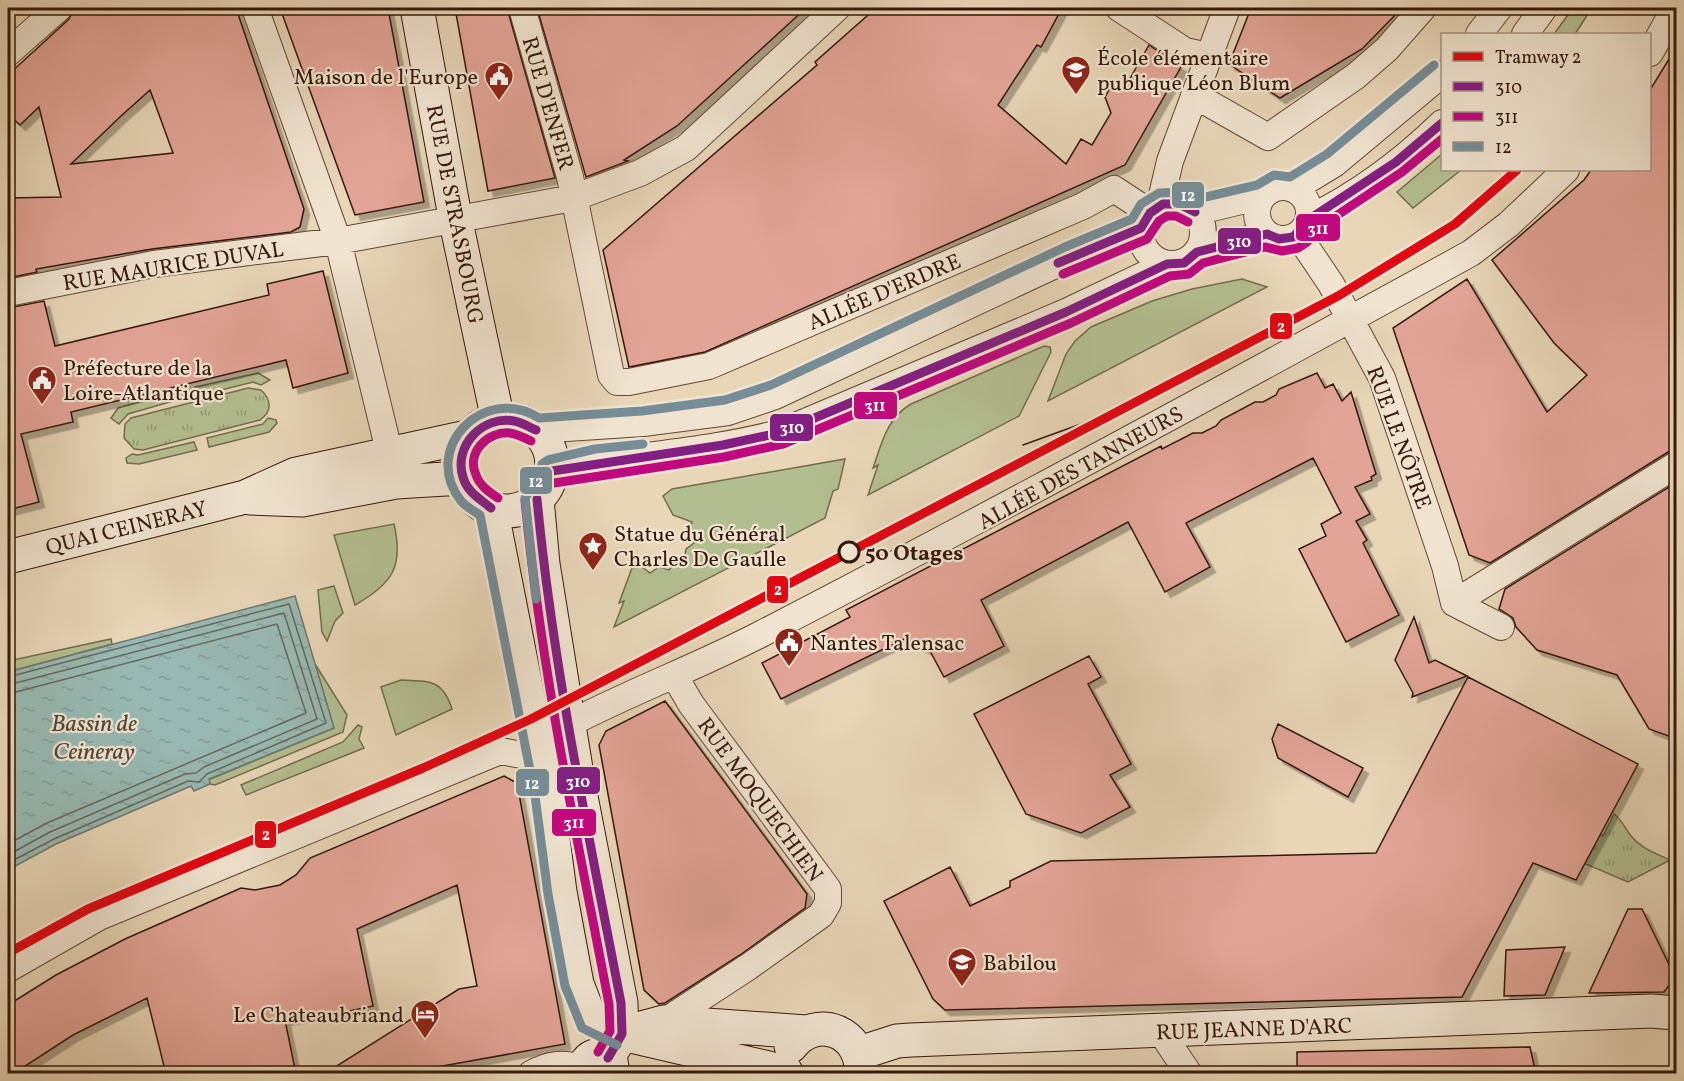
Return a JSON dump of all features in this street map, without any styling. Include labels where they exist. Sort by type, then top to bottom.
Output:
[{"type":"main road","name":"RUE DE STRASBOURG","points":[[417,8],[456,222],[484,428]]},
{"type":"main road","points":[[525,423],[536,430],[550,452],[552,471],[544,491],[537,499],[525,507],[512,510],[491,508],[471,495],[462,478],[461,459],[484,428],[525,423]]},
{"type":"main road","name":"QUAI CEINERAY","points":[[8,557],[245,497],[296,474],[390,455],[484,428]]},
{"type":"main road","name":"QUAI CEINERAY","points":[[245,497],[302,500],[396,482],[462,478]]},
{"type":"main road","points":[[537,499],[543,564],[586,828],[621,1003],[602,1061]]},
{"type":"main road","points":[[491,508],[539,758],[577,984],[591,1020],[602,1061]]},
{"type":"main road","name":"RUE JEANNE D'ARC","points":[[860,1063],[897,1041],[910,1040],[1161,1032],[1668,1008]]},
{"type":"main road","points":[[602,1061],[664,1022],[806,1032],[816,1029],[838,1031],[855,1044],[860,1063]]},
{"type":"main road","points":[[602,1061],[736,1065],[786,1073],[788,1053],[792,1044],[806,1032]]},
{"type":"street","points":[[8,53],[59,8]]},
{"type":"street","points":[[255,8],[338,241],[390,455]]},
{"type":"street","name":"RUE D'ENFER","points":[[522,8],[570,177],[611,375]]},
{"type":"street","name":"RUE MAURICE DUVAL","points":[[8,293],[154,264],[338,241],[456,222],[573,198],[640,173],[686,148],[837,8]]},
{"type":"street","points":[[1119,8],[1185,51],[1208,56]]},
{"type":"street","points":[[1167,264],[1152,258],[1143,244],[1150,215],[1227,8]]},
{"type":"street","points":[[1194,95],[1268,136],[1356,76],[1387,49],[1423,8]]},
{"type":"street","points":[[1480,33],[1499,8]]},
{"type":"street","points":[[1526,33],[1544,8]]},
{"type":"street","points":[[1651,51],[1675,8]]},
{"type":"street","points":[[1293,189],[1334,164],[1441,76]]},
{"type":"street","points":[[1262,196],[1258,202],[1256,217],[1262,230],[1282,239],[1404,158],[1441,125]]},
{"type":"street","name":"ALLÉE DES TANNEURS","points":[[569,724],[606,705],[709,662],[1002,510],[1471,253],[1509,224],[1565,171]]},
{"type":"street","points":[[1195,212],[1262,196],[1276,187],[1293,189],[1305,200],[1303,227]]},
{"type":"street","name":"ALLÉE D'ERDRE","points":[[611,375],[617,382],[629,382],[709,366],[1083,206],[1114,189],[1150,215]]},
{"type":"street","points":[[536,430],[643,423],[728,412],[775,396],[1059,263],[1150,215],[1178,203],[1195,212],[1203,231],[1197,252]]},
{"type":"street","name":"RUE LE NÔTRE","points":[[1303,227],[1382,378],[1445,567],[1454,603]]},
{"type":"street","points":[[552,471],[598,461],[735,445],[779,433],[1066,312],[1167,264],[1184,262],[1197,252],[1267,234]]},
{"type":"street","points":[[1454,603],[1677,465]]},
{"type":"street","points":[[1454,603],[1501,627]]},
{"type":"street","name":"RUE MOQUECHIEN","points":[[664,1022],[748,967],[821,915],[829,897],[828,890],[691,704],[674,675]]},
{"type":"street","points":[[8,969],[99,917],[500,751],[539,758]]},
{"type":"street","points":[[1161,1032],[1189,1074]]},
{"type":"street","points":[[531,1074],[543,1067],[564,1063],[602,1061]]},
{"type":"green space","points":[[1592,8],[1576,33],[1555,33],[1568,15]]},
{"type":"green space","points":[[1441,155],[1441,171],[1460,171],[1413,208],[1397,192]]},
{"type":"green space","points":[[1242,279],[1267,287],[1048,401],[1066,354],[1075,341],[1091,327],[1152,301],[1192,289]]},
{"type":"green space","points":[[1044,346],[1050,347],[1051,352],[1019,416],[868,495],[878,465],[873,468],[883,440],[896,416],[903,410],[911,404]]},
{"type":"green space","points":[[258,373],[270,380],[261,385],[253,382],[197,396],[195,387]]},
{"type":"green space","points":[[248,388],[261,390],[269,402],[267,413],[260,420],[143,450],[134,449],[124,438],[125,424],[131,418]]},
{"type":"green space","points":[[182,390],[184,398],[128,414],[119,424],[111,418],[118,408]]},
{"type":"green space","points":[[268,418],[276,420],[277,423],[269,432],[209,447],[207,438],[263,424]]},
{"type":"green space","points":[[194,442],[197,450],[139,464],[127,463],[126,458],[132,454],[138,455]]},
{"type":"green space","points":[[845,459],[838,489],[833,491],[825,518],[614,627],[624,601],[619,603],[632,568],[642,567],[650,573],[659,567],[669,570],[675,562],[684,560],[686,549],[694,543],[688,533],[692,522],[673,515],[663,496],[672,489]]},
{"type":"green space","points":[[394,524],[397,552],[392,573],[378,590],[355,605],[334,535]]},
{"type":"green space","points":[[334,586],[343,613],[335,621],[327,641],[322,632],[318,590]]},
{"type":"green space","points":[[111,639],[112,644],[8,672],[8,661]]},
{"type":"green space","points":[[315,664],[347,715],[343,732],[215,785],[210,784],[208,780],[334,728]]},
{"type":"green space","points":[[401,680],[428,682],[440,687],[452,709],[396,735],[381,687]]},
{"type":"green space","points":[[358,725],[362,727],[359,739],[364,748],[246,795],[241,785],[343,742]]},
{"type":"green space","points":[[1614,814],[1640,844],[1670,860],[1628,882],[1569,857],[1587,829],[1603,836]]},
{"type":"water","name":"Bassin de Ceineray","points":[[295,596],[334,728],[209,779],[210,784],[194,791],[191,786],[56,844],[8,870],[8,672]]},
{"type":"building","points":[[74,8],[236,8],[304,209],[300,227],[291,232],[152,249],[36,269],[37,272],[8,278],[8,198],[61,197],[39,107],[20,125],[8,114],[8,75],[69,19]],"holes":[[[150,90],[173,153],[71,164]]]},
{"type":"building","points":[[280,8],[388,8],[424,202],[355,215]]},
{"type":"building","points":[[455,8],[507,8],[555,178],[488,191]]},
{"type":"building","points":[[537,8],[806,8],[677,126],[624,160],[628,161],[586,177]]},
{"type":"building","points":[[876,8],[1062,8],[1041,47],[1037,45],[998,105],[1066,164],[1081,139],[1092,145],[1111,113],[1105,97],[1110,88],[1128,82],[1149,45],[1181,67],[1125,165],[705,352],[629,367],[603,250],[817,65],[815,62]]},
{"type":"building","points":[[1251,8],[1402,8],[1362,49],[1280,98],[1229,64]]},
{"type":"building","points":[[1677,46],[1677,450],[1668,452],[1490,563],[1469,555],[1393,328],[1467,279],[1547,412],[1587,375],[1554,343],[1492,260],[1584,180],[1590,171],[1651,171],[1651,88]]},
{"type":"building","points":[[323,271],[348,373],[293,388],[286,360],[71,412],[73,422],[21,434],[39,502],[8,510],[8,308],[44,301],[55,346],[269,295],[267,284]]},
{"type":"building","points":[[1317,373],[1325,388],[1333,384],[1342,401],[1351,392],[1376,474],[1371,477],[1372,480],[1355,487],[1370,514],[1356,521],[1367,540],[1363,543],[1399,615],[1346,642],[1299,549],[1326,536],[1321,524],[1341,513],[1313,458],[1186,523],[1210,567],[1165,592],[1128,522],[981,600],[1004,646],[944,677],[930,651],[904,639],[781,699],[762,663],[850,617],[846,610],[1161,446],[1162,449],[1193,433],[1202,433],[1255,402],[1263,402],[1276,395],[1279,389]]},
{"type":"building","points":[[1677,482],[1677,739],[1649,729],[1617,675],[1537,650],[1516,627],[1513,618],[1499,609],[1505,589]]},
{"type":"building","points":[[1414,617],[1429,663],[1435,660],[1467,676],[1412,697],[1413,693],[1395,660]]},
{"type":"building","points":[[1089,656],[1101,677],[1088,684],[1131,764],[1110,775],[1130,807],[1081,833],[1026,814],[974,714]]},
{"type":"building","points":[[1468,677],[1638,764],[1576,880],[1533,863],[1462,997],[945,1010],[933,999],[884,901],[950,867],[970,906],[1010,887],[1010,881],[1051,861],[1376,853]]},
{"type":"building","points":[[665,701],[807,894],[805,908],[740,955],[665,1003],[659,1004],[644,990],[599,745],[606,731]]},
{"type":"building","points":[[1278,724],[1363,768],[1348,797],[1278,758],[1272,739]]},
{"type":"building","points":[[504,776],[517,783],[565,1044],[427,1069],[420,1074],[324,1074],[459,989],[477,986],[457,885],[357,929],[373,1006],[330,1015],[329,1012],[285,1020],[296,1074],[166,1074],[147,998],[73,1035],[13,1074],[8,1074],[8,1005],[56,975],[125,939],[241,888],[255,890],[280,885],[296,875],[310,858]]},
{"type":"building","points":[[1628,909],[1642,909],[1675,977],[1664,992],[1589,993]]},
{"type":"building","points":[[1565,947],[1545,995],[1504,996],[1506,950]]},
{"type":"building","points":[[1530,1047],[1536,1074],[1297,1074],[1297,1052]]},
{"type":"tram line","name":"2","points":[[8,953],[88,909],[423,768],[531,719],[1338,296],[1455,224],[1516,171]]},
{"type":"tram line","points":[[1023,445],[1136,404]]},
{"type":"transit line","name":"12","points":[[617,1045],[582,1028],[565,986],[548,894],[535,796],[480,515],[461,501],[450,481],[448,461],[453,443],[464,427],[479,415],[498,409],[518,409],[539,418],[642,411],[725,400],[771,385],[1065,247],[1132,219],[1141,204],[1159,193],[1181,192],[1197,199],[1257,185],[1274,175],[1290,177],[1327,154],[1434,65]]},
{"type":"transit line","name":"310","points":[[552,471],[723,445],[779,433],[1066,312],[1167,264],[1184,263],[1197,252],[1267,234],[1279,239],[1293,237],[1311,218],[1396,162],[1441,124]]},
{"type":"transit line","name":"311","points":[[554,483],[724,457],[783,444],[1071,323],[1170,276],[1189,274],[1203,263],[1265,247],[1282,251],[1298,248],[1307,242],[1318,228],[1402,172],[1441,140]]},
{"type":"transit line","name":"310","points":[[1058,263],[1141,228],[1150,213],[1163,204],[1179,204],[1195,212]]},
{"type":"transit line","name":"311","points":[[1063,274],[1147,239],[1159,221],[1167,216],[1176,216],[1188,222]]},
{"type":"transit line","name":"310","points":[[491,508],[474,495],[463,477],[462,454],[467,444],[482,428],[502,420],[517,422],[536,430]]},
{"type":"transit line","name":"311","points":[[498,498],[478,479],[474,467],[476,452],[486,440],[502,433],[521,436],[531,441]]},
{"type":"transit line","name":"12","points":[[536,599],[525,498],[539,476],[542,464],[548,460],[595,449],[643,444]]},
{"type":"transit line","name":"310","points":[[537,499],[562,689],[621,1003],[622,1034],[608,1058]]},
{"type":"transit line","name":"311","points":[[525,500],[550,690],[609,1004],[610,1031],[598,1052]]},
{"type":"place","name":"École élémentaire publique Léon Blum","points":[[1076,96]]},
{"type":"place","name":"Maison de l'Europe","points":[[499,102]]},
{"type":"place","name":"Préfecture de la Loire-Atlantique","points":[[42,406]]},
{"type":"place","name":"50 Otages","points":[[849,552]]},
{"type":"place","name":"Statue du Général Charles De Gaulle","points":[[593,572]]},
{"type":"place","name":"Nantes Talensac","points":[[789,668]]},
{"type":"place","name":"Babilou","points":[[962,988]]},
{"type":"place","name":"Le Chateaubriand","points":[[425,1040]]}]
